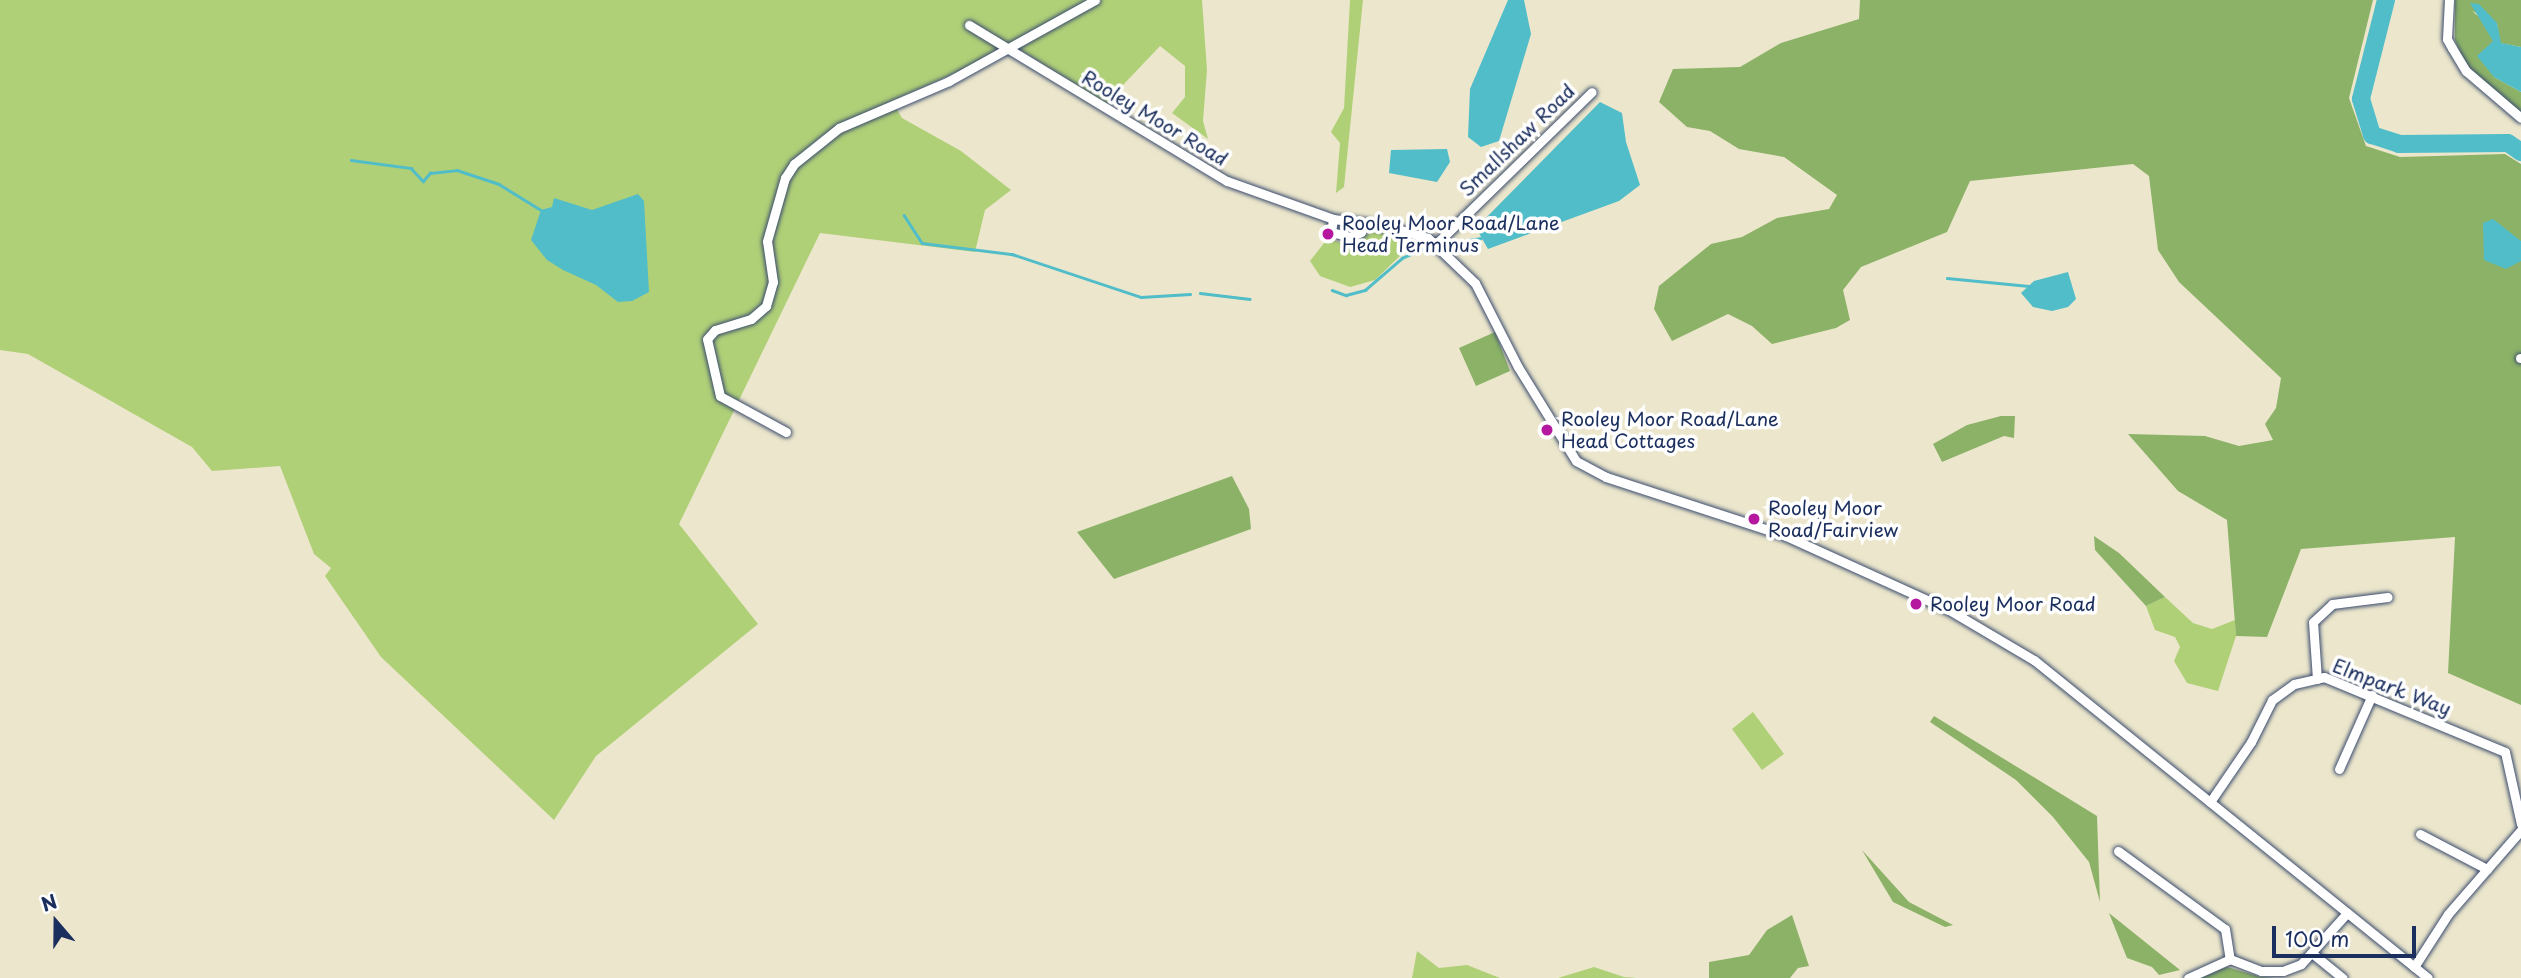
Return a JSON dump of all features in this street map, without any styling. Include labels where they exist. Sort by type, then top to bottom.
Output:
[{"type":"street","points":[[786,432],[720,396],[707,339],[715,330],[756,317],[766,306],[773,282],[767,241],[785,177],[806,151],[839,128],[949,81],[1095,0]]},
{"type":"street","points":[[2449,0],[2447,39],[2466,71],[2521,118]]},
{"type":"street","name":"Rooley Moor Road","points":[[969,25],[1227,181],[1333,219],[1366,223],[1437,243]]},
{"type":"street","name":"Smallshaw Road","points":[[1437,243],[1592,92]]},
{"type":"street","name":"Rooley Moor Road","points":[[1333,219],[1331,232],[1342,238],[1362,232],[1366,223]]},
{"type":"street","points":[[1437,243],[1488,302],[1518,367],[1576,461],[1606,477],[1786,536],[1949,610],[2034,660],[2428,978]]},
{"type":"street","points":[[2317,679],[2313,622],[2332,604],[2388,597]]},
{"type":"street","name":"Elmpark Way","points":[[2210,803],[2251,742],[2272,699],[2294,684],[2325,677],[2505,752],[2519,802],[2521,827],[2448,914],[2414,967]]},
{"type":"street","points":[[2340,769],[2372,695]]},
{"type":"street","points":[[2420,834],[2487,869]]},
{"type":"street","points":[[2118,851],[2225,929],[2230,959]]},
{"type":"street","points":[[2188,978],[2230,959],[2261,971],[2283,971],[2313,954],[2347,913]]},
{"type":"street","points":[[2313,954],[2343,978]]},
{"type":"green space","points":[[0,0],[1202,0],[1207,70],[1203,121],[1208,139],[1172,113],[1185,97],[1185,66],[1160,46],[1106,103],[1007,42],[975,64],[892,101],[902,118],[961,151],[1011,190],[985,210],[975,252],[820,233],[679,524],[758,624],[596,756],[554,820],[381,657],[325,576],[331,568],[314,554],[280,466],[212,471],[192,447],[28,354],[0,350]]},
{"type":"green space","points":[[1350,0],[1363,0],[1344,187],[1336,193],[1340,143],[1331,132],[1344,108]]},
{"type":"green space","points":[[1860,0],[2373,0],[2349,98],[2366,146],[2400,157],[2505,154],[2521,164],[2521,705],[2448,673],[2455,537],[2301,549],[2267,637],[2236,636],[2227,520],[2178,491],[2128,434],[2205,436],[2239,446],[2273,440],[2265,424],[2276,408],[2281,378],[2179,282],[2158,250],[2149,176],[2133,164],[1970,181],[1947,232],[1861,267],[1843,290],[1850,320],[1836,328],[1772,344],[1752,326],[1728,314],[1672,341],[1654,309],[1659,286],[1711,244],[1742,237],[1777,218],[1829,209],[1837,195],[1784,157],[1739,149],[1710,131],[1687,127],[1659,102],[1673,69],[1740,67],[1781,43],[1859,19]]},
{"type":"green space","points":[[2455,0],[2521,0],[2521,47],[2500,43],[2497,23],[2472,11],[2483,20],[2493,41],[2494,77],[2521,92],[2521,112],[2471,70],[2461,54],[2455,40]]},
{"type":"green space","points":[[1378,231],[1422,242],[1420,255],[1403,253],[1375,280],[1350,287],[1320,276],[1310,261],[1328,238],[1341,243]]},
{"type":"green space","points":[[1495,332],[1510,371],[1476,386],[1459,348]]},
{"type":"green space","points":[[2001,416],[2015,416],[2014,438],[2004,436],[1942,462],[1933,444],[1967,425]]},
{"type":"green space","points":[[1232,476],[1249,509],[1251,529],[1114,579],[1077,532]]},
{"type":"green space","points":[[2094,536],[2119,553],[2165,597],[2146,606],[2095,550]]},
{"type":"green space","points":[[2165,597],[2193,623],[2212,629],[2235,620],[2236,636],[2218,691],[2187,683],[2174,661],[2180,647],[2175,637],[2155,630],[2146,606]]},
{"type":"green space","points":[[1753,712],[1784,754],[1762,770],[1732,729]]},
{"type":"green space","points":[[1934,716],[2097,816],[2100,902],[2089,862],[2053,817],[2016,780],[1930,722]]},
{"type":"green space","points":[[1862,850],[1909,902],[1953,925],[1945,927],[1893,902]]},
{"type":"green space","points":[[2109,913],[2180,970],[2159,975],[2152,967],[2127,958]]},
{"type":"green space","points":[[1792,915],[1809,966],[1798,968],[1790,978],[1709,978],[1709,962],[1749,955],[1767,930]]},
{"type":"green space","points":[[1417,951],[1439,968],[1467,965],[1500,978],[1412,978]]},
{"type":"green space","points":[[1594,967],[1624,977],[1637,978],[1558,978]]},
{"type":"green space","points":[[2227,967],[2261,977],[2277,978],[2199,978]]},
{"type":"water","points":[[1508,0],[1524,0],[1531,34],[1499,141],[1481,147],[1468,137],[1470,89]]},
{"type":"water","points":[[2470,3],[2479,4],[2497,23],[2501,43],[2521,47],[2521,92],[2494,77],[2477,56],[2493,41]]},
{"type":"water","points":[[1600,102],[1622,113],[1626,142],[1640,185],[1619,201],[1488,249],[1476,228]]},
{"type":"water","points":[[1447,149],[1450,162],[1437,182],[1389,173],[1391,150]]},
{"type":"water","points":[[638,194],[644,201],[649,292],[632,301],[618,302],[596,285],[563,270],[547,260],[531,240],[541,210],[552,207],[554,198],[592,210]]},
{"type":"water","points":[[2493,219],[2521,241],[2521,261],[2506,269],[2484,260],[2483,223]]},
{"type":"water","points":[[2068,272],[2076,299],[2068,307],[2052,311],[2033,307],[2021,293],[2034,281]]},
{"type":"waterway","points":[[2386,0],[2361,99],[2372,135],[2399,144],[2508,143],[2521,152]]},
{"type":"waterway","points":[[351,160],[411,168],[423,181],[430,173],[457,170],[499,184],[541,210]]},
{"type":"waterway","points":[[904,215],[922,243],[1012,254],[1141,297],[1190,294]]},
{"type":"waterway","points":[[1458,242],[1481,238]]},
{"type":"waterway","points":[[1332,290],[1346,295],[1365,290],[1402,258],[1422,249]]},
{"type":"waterway","points":[[1947,278],[2029,286]]},
{"type":"waterway","points":[[1200,293],[1250,299]]},
{"type":"place","name":"Rooley Moor Road/Lane Head Terminus","points":[[1328,234]]},
{"type":"place","name":"Rooley Moor Road/Lane Head Cottages","points":[[1547,430]]},
{"type":"place","name":"Rooley Moor Road/Fairview","points":[[1754,519]]},
{"type":"place","name":"Rooley Moor Road","points":[[1916,604]]}]
